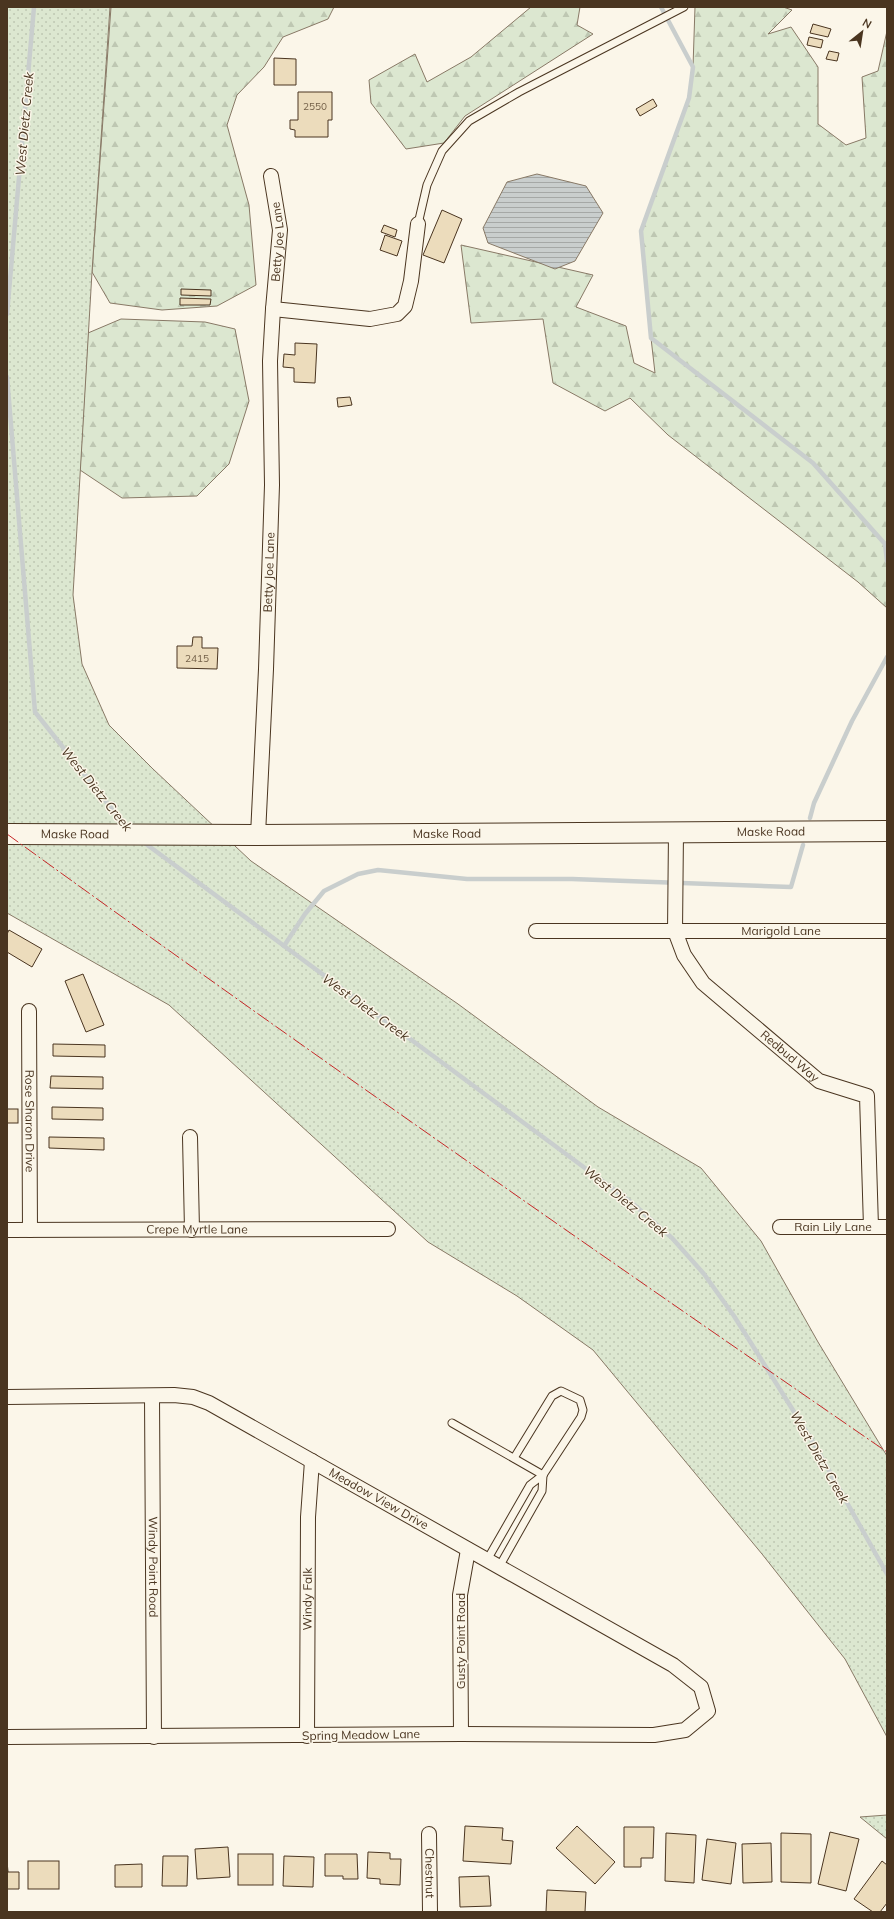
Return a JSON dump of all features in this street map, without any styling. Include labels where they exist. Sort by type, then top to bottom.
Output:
[{"type":"street","name":"Betty Joe Lane","points":[[258,835],[266,669],[272,485],[270,361],[280,230],[271,176]]},
{"type":"street","points":[[273,309],[370,319],[397,314],[405,306],[410,287],[418,224]]},
{"type":"street","name":"Maske Road","points":[[7,834],[258,835],[887,831]]},
{"type":"street","points":[[675,931],[676,832]]},
{"type":"street","name":"Marigold Lane","points":[[536,931],[887,931]]},
{"type":"street","name":"Redbud Way","points":[[675,931],[684,955],[703,983],[819,1081],[867,1096],[871,1227]]},
{"type":"street","name":"Rose Sharon Drive","points":[[29,1011],[30,1230]]},
{"type":"street","points":[[190,1137],[192,1230]]},
{"type":"street","name":"Rain Lily Lane","points":[[780,1227],[887,1227]]},
{"type":"street","name":"Crepe Myrtle Lane","points":[[7,1230],[388,1229]]},
{"type":"street","name":"Meadow View Drive","points":[[7,1397],[174,1395],[193,1397],[209,1403],[674,1665],[701,1686],[708,1711]]},
{"type":"street","name":"Windy Point Road","points":[[152,1396],[154,1737]]},
{"type":"street","name":"Windy Falk","points":[[308,1736],[308,1517],[312,1461]]},
{"type":"street","name":"Gusty Point Road","points":[[461,1734],[460,1595],[468,1550]]},
{"type":"street","name":"Spring Meadow Lane","points":[[7,1737],[461,1734],[654,1735],[684,1730],[708,1711]]},
{"type":"street","name":"Chestnut","points":[[429,1834],[430,1912]]},
{"type":"lane","points":[[418,224],[427,185],[442,150],[469,121],[526,88],[684,7]]},
{"type":"lane","points":[[486,1560],[530,1486],[543,1475],[581,1417],[583,1410],[580,1400],[562,1391],[552,1396],[514,1458]]},
{"type":"lane","points":[[452,1423],[543,1475]]},
{"type":"lane","points":[[499,1567],[542,1491],[543,1475]]},
{"type":"green space","points":[[7,7],[110,7],[92,272],[73,595],[82,664],[109,725],[153,769],[251,861],[458,1004],[598,1107],[701,1168],[761,1241],[818,1342],[887,1456],[887,1737],[845,1659],[762,1554],[593,1350],[517,1296],[428,1242],[169,1005],[7,913]]},
{"type":"green space","points":[[111,7],[334,7],[328,19],[283,37],[264,67],[237,95],[227,125],[249,205],[256,285],[217,306],[162,310],[110,303],[92,272]]},
{"type":"green space","points":[[531,7],[580,7],[577,25],[593,34],[465,116],[444,143],[406,149],[371,103],[369,80],[415,54],[427,82],[471,57]]},
{"type":"green space","points":[[695,7],[783,7],[792,10],[768,34],[791,27],[818,67],[818,124],[846,145],[866,138],[862,77],[878,71],[887,31],[887,608],[858,582],[668,435],[630,398],[605,411],[553,383],[543,319],[471,323],[461,245],[593,275],[576,307],[626,326],[634,363],[655,373],[641,231],[689,98],[693,67]]},
{"type":"green space","points":[[121,319],[205,322],[235,329],[249,401],[229,464],[197,496],[122,498],[80,470],[88,333]]},
{"type":"green space","points":[[887,1815],[887,1839],[860,1817]]},
{"type":"shaded area","points":[[537,174],[586,186],[603,213],[575,261],[555,269],[488,243],[483,228],[507,182]]},
{"type":"building","points":[[813,24],[831,29],[828,37],[810,33]]},
{"type":"building","points":[[809,37],[823,40],[821,48],[807,45]]},
{"type":"building","points":[[829,51],[839,53],[837,61],[826,59]]},
{"type":"building","points":[[274,58],[296,59],[296,85],[274,85]]},
{"type":"building","points":[[298,92],[332,92],[332,120],[328,120],[328,137],[295,137],[295,130],[290,129],[290,120],[298,120]]},
{"type":"building","points":[[653,99],[657,106],[640,116],[636,109]]},
{"type":"building","points":[[442,210],[462,219],[444,263],[423,255]]},
{"type":"building","points":[[384,225],[397,230],[395,237],[381,232]]},
{"type":"building","points":[[385,235],[402,241],[397,256],[380,250]]},
{"type":"building","points":[[181,289],[211,290],[211,296],[181,295]]},
{"type":"building","points":[[180,298],[211,299],[210,305],[180,305]]},
{"type":"building","points":[[295,343],[317,344],[315,383],[294,382],[294,368],[283,367],[284,354],[295,355]]},
{"type":"building","points":[[350,397],[352,405],[338,407],[337,398]]},
{"type":"building","points":[[193,637],[202,637],[202,648],[218,648],[217,669],[177,668],[177,646],[192,646]]},
{"type":"building","points":[[9,930],[42,949],[32,967],[7,952],[7,934]]},
{"type":"building","points":[[83,974],[104,1025],[86,1032],[65,981]]},
{"type":"building","points":[[53,1044],[105,1045],[105,1057],[53,1056]]},
{"type":"building","points":[[51,1076],[103,1077],[103,1089],[50,1088]]},
{"type":"building","points":[[52,1107],[103,1108],[103,1120],[52,1119]]},
{"type":"building","points":[[7,1109],[18,1109],[18,1123],[7,1123]]},
{"type":"building","points":[[49,1137],[104,1138],[104,1150],[49,1148]]},
{"type":"building","points":[[465,1826],[503,1828],[502,1840],[513,1841],[511,1864],[463,1861]]},
{"type":"building","points":[[577,1826],[615,1862],[595,1884],[556,1848]]},
{"type":"building","points":[[624,1827],[654,1827],[653,1858],[641,1858],[641,1867],[624,1867]]},
{"type":"building","points":[[830,1832],[859,1839],[846,1891],[818,1884]]},
{"type":"building","points":[[666,1833],[696,1835],[694,1883],[665,1881]]},
{"type":"building","points":[[781,1833],[811,1834],[811,1883],[781,1882]]},
{"type":"building","points":[[707,1839],[736,1843],[731,1884],[702,1880]]},
{"type":"building","points":[[771,1843],[772,1882],[743,1883],[742,1844]]},
{"type":"building","points":[[228,1847],[230,1877],[197,1879],[195,1849]]},
{"type":"building","points":[[368,1852],[390,1853],[390,1859],[401,1859],[400,1885],[380,1884],[380,1879],[367,1878]]},
{"type":"building","points":[[238,1854],[273,1854],[273,1885],[238,1885]]},
{"type":"building","points":[[325,1854],[357,1854],[358,1879],[343,1879],[343,1876],[325,1876]]},
{"type":"building","points":[[163,1856],[188,1856],[187,1886],[162,1886]]},
{"type":"building","points":[[284,1856],[314,1857],[313,1887],[283,1886]]},
{"type":"building","points":[[7,1861],[8,1872],[19,1872],[19,1889],[7,1889]]},
{"type":"building","points":[[28,1861],[59,1861],[59,1889],[28,1889]]},
{"type":"building","points":[[882,1861],[887,1865],[887,1903],[880,1912],[873,1912],[854,1899]]},
{"type":"building","points":[[142,1864],[142,1887],[115,1887],[115,1865]]},
{"type":"building","points":[[489,1876],[491,1906],[460,1907],[459,1877]]},
{"type":"building","points":[[547,1890],[586,1892],[585,1912],[546,1912]]},
{"type":"waterway","name":"West Dietz Creek","points":[[7,314],[34,7]]},
{"type":"waterway","points":[[661,7],[693,67],[689,98],[641,231],[651,338],[813,463],[885,544],[887,561]]},
{"type":"waterway","name":"West Dietz Creek","points":[[7,377],[35,712],[127,828]]},
{"type":"waterway","points":[[810,818],[814,803],[852,721],[887,657]]},
{"type":"waterway","name":"West Dietz Creek","points":[[142,841],[631,1202],[672,1238],[704,1274],[734,1316],[813,1442],[887,1574]]},
{"type":"waterway","points":[[284,946],[305,914],[324,891],[358,874],[378,870],[467,879],[572,879],[791,887],[803,845]]},
{"type":"power","points":[[7,834],[225,991],[445,1146],[887,1452]]}]
